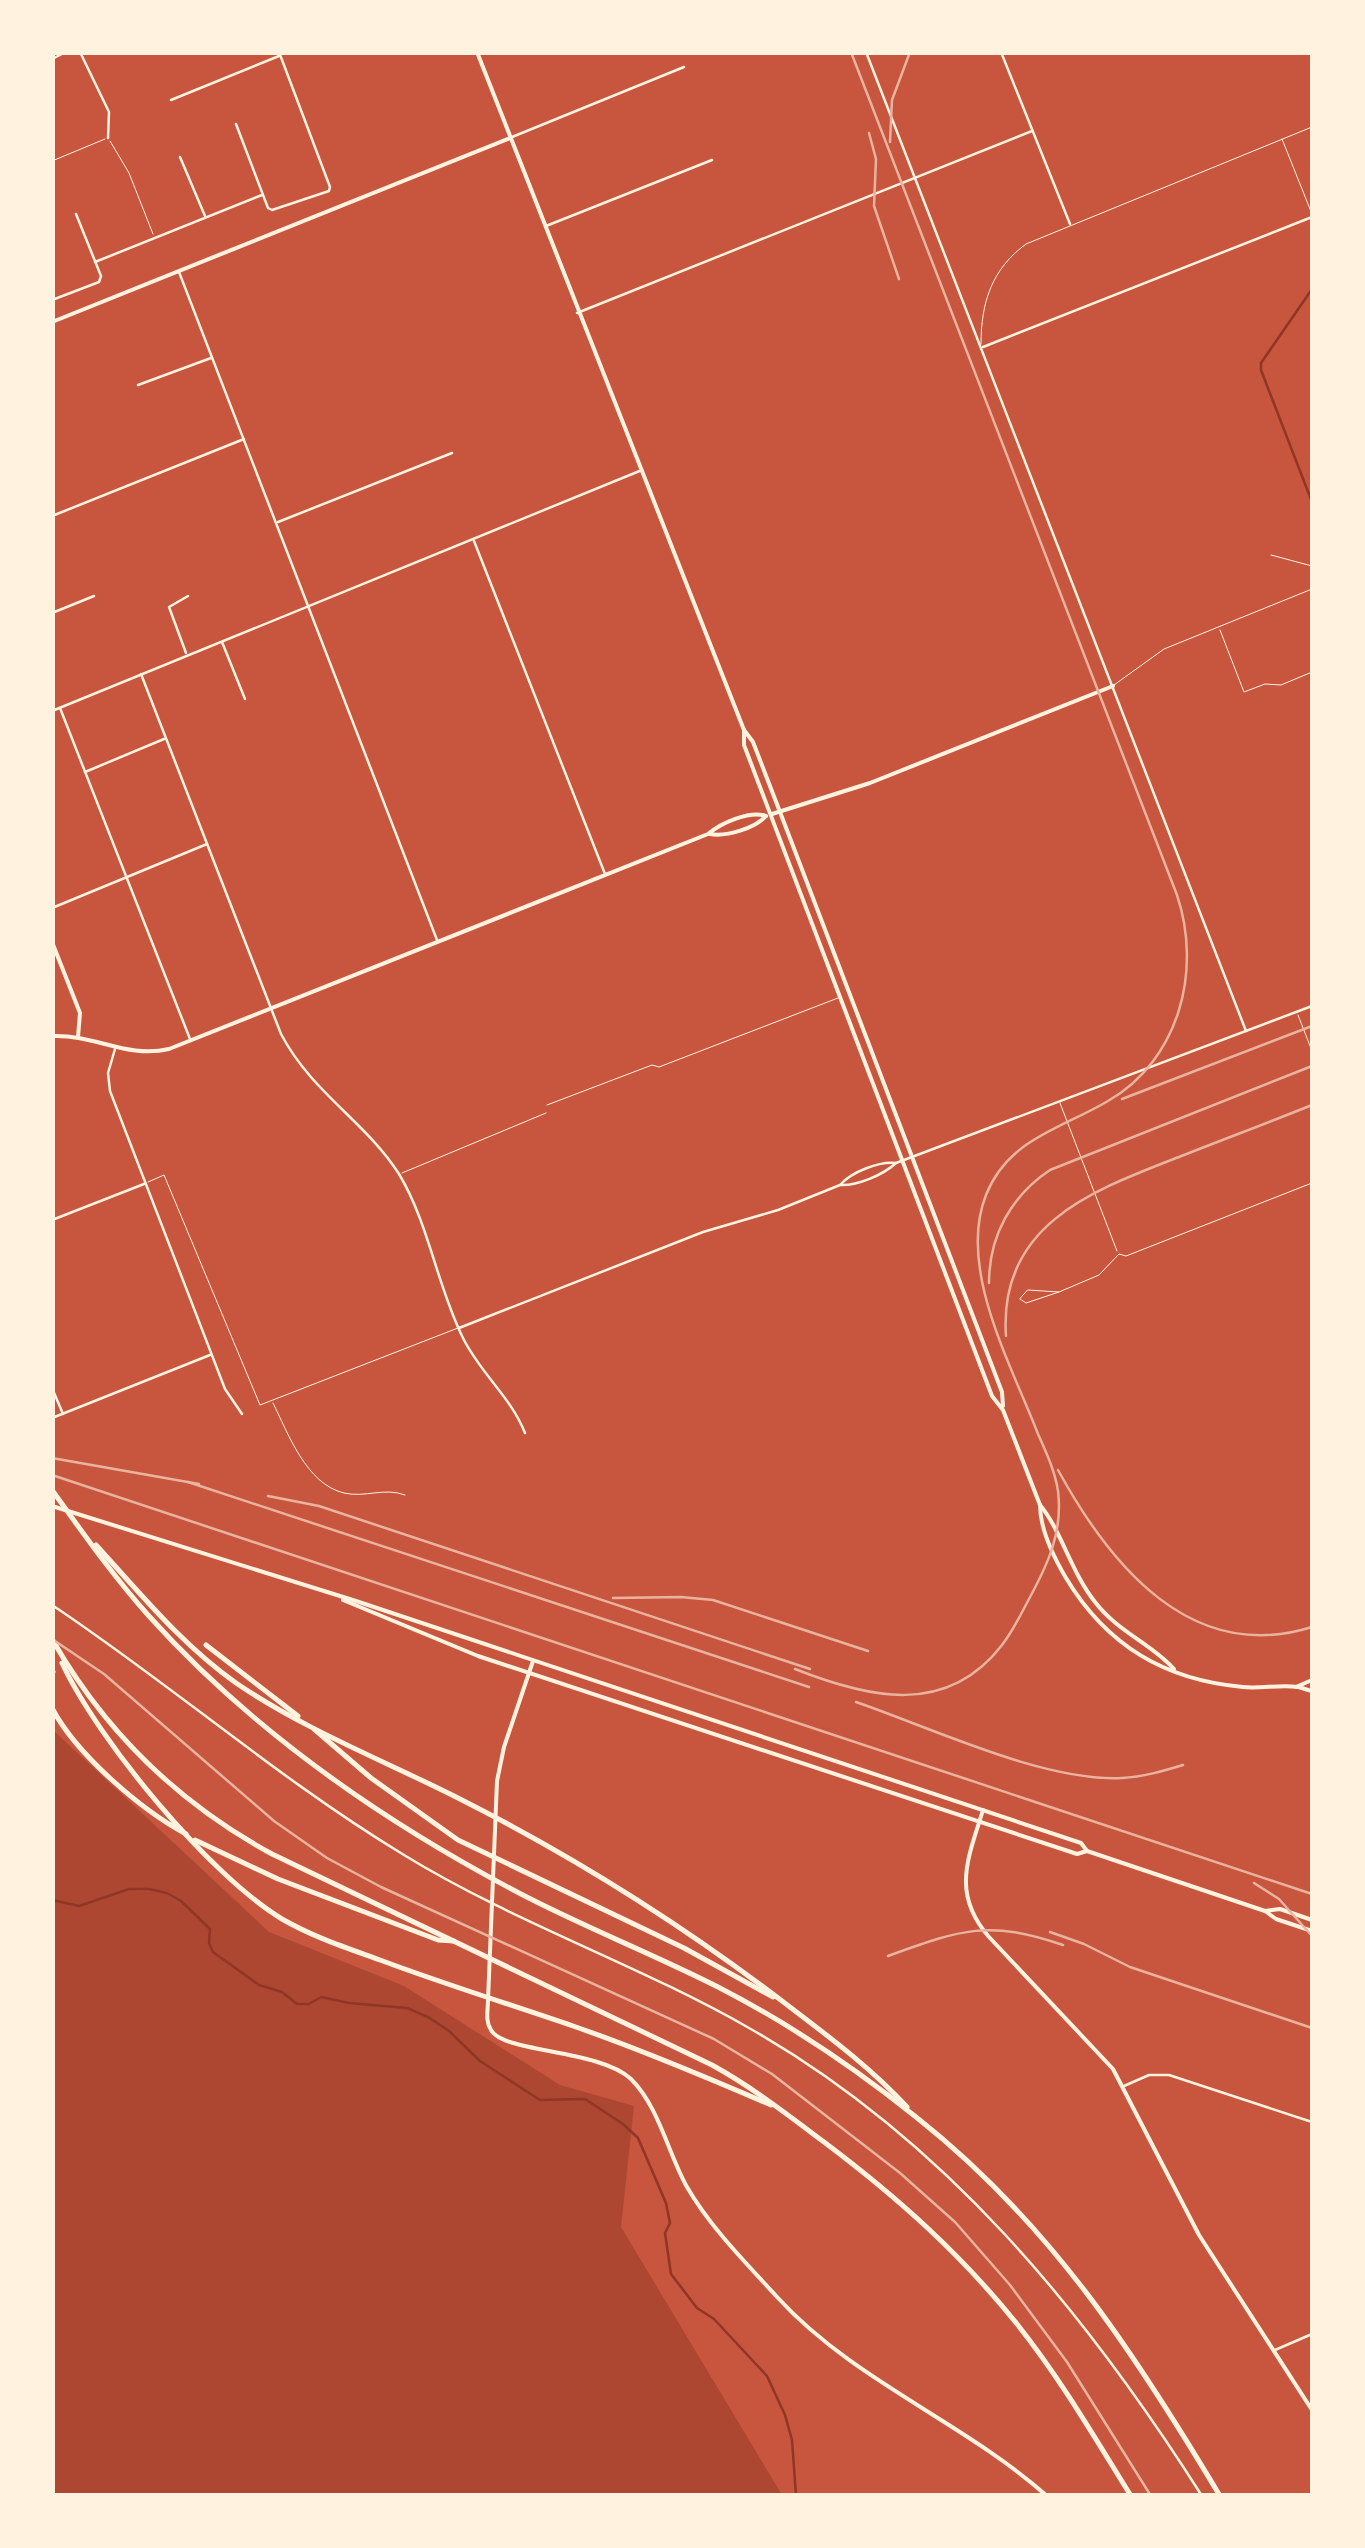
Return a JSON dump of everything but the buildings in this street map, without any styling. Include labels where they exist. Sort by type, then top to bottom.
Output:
[{"type":"highway","points":[[52,1490],[148,1615],[228,1695],[357,1797],[521,1894],[749,2004],[826,2052],[916,2116],[981,2172],[1070,2268],[1110,2320],[1223,2496]]},
{"type":"highway","points":[[78,1526],[203,1658],[270,1704],[495,1818],[651,1909],[789,2006],[879,2076],[916,2116]]},
{"type":"highway","points":[[52,1640],[72,1684],[146,1785],[226,1877],[253,1900],[312,1935],[626,2046],[781,2110]]},
{"type":"highway","points":[[206,1645],[371,1778],[458,1840],[684,1948],[789,2006]]},
{"type":"highway","points":[[52,1708],[59,1721],[118,1784],[176,1830],[278,1879],[438,1940],[457,1941]]},
{"type":"highway","points":[[97,1716],[164,1781],[232,1831],[272,1854],[712,2065],[781,2110],[897,2197],[980,2280],[1052,2372],[1131,2496]]},
{"type":"main road","points":[[478,52],[577,313],[744,730],[753,742],[1002,1392],[1003,1410]]},
{"type":"main road","points":[[52,322],[510,138]]},
{"type":"main road","points":[[52,1036],[78,1037],[114,1048],[148,1052],[191,1041],[708,834],[716,826],[757,813],[780,812],[870,783],[1113,686]]},
{"type":"main road","points":[[744,730],[744,745],[768,815],[898,1162],[1040,1505],[1050,1517],[1071,1567],[1098,1606],[1130,1637],[1174,1669]]},
{"type":"main road","points":[[708,834],[719,836],[760,822],[768,815]]},
{"type":"main road","points":[[52,942],[80,1014],[78,1037]]},
{"type":"main road","points":[[1040,1505],[1040,1520],[1052,1552],[1080,1601],[1131,1651],[1160,1668],[1226,1685],[1267,1688],[1296,1686],[1312,1680]]},
{"type":"main road","points":[[52,1506],[1081,1843],[1087,1851],[1265,1911],[1276,1919],[1312,1931]]},
{"type":"main road","points":[[335,1596],[425,1636],[530,1672],[1077,1854],[1087,1851]]},
{"type":"main road","points":[[533,1661],[500,1763],[488,2026],[500,2039],[594,2059],[627,2076],[648,2102],[696,2202],[791,2312],[838,2351],[1019,2472],[1047,2496]]},
{"type":"main road","points":[[1296,1686],[1312,1690]]},
{"type":"main road","points":[[983,1810],[965,1870],[972,1914],[988,1936],[1106,2059],[1194,2226],[1312,2410]]},
{"type":"main road","points":[[1265,1911],[1280,1909],[1312,1920]]},
{"type":"street","points":[[52,59],[66,52]]},
{"type":"street","points":[[80,52],[108,112],[108,138]]},
{"type":"street","points":[[866,52],[1246,1031]]},
{"type":"street","points":[[1001,52],[1070,224]]},
{"type":"street","points":[[171,100],[279,54],[329,191],[272,210],[268,208],[236,124]]},
{"type":"street","points":[[510,138],[684,67]]},
{"type":"street","points":[[577,313],[1032,131]]},
{"type":"street","points":[[180,157],[206,217]]},
{"type":"street","points":[[544,227],[712,160]]},
{"type":"street","points":[[96,262],[264,194]]},
{"type":"street","points":[[52,300],[99,282],[101,276],[76,214]]},
{"type":"street","points":[[981,347],[1312,216]]},
{"type":"street","points":[[178,272],[437,942]]},
{"type":"street","points":[[138,386],[212,358]]},
{"type":"street","points":[[52,516],[244,439]]},
{"type":"street","points":[[276,522],[452,453]]},
{"type":"street","points":[[52,711],[643,470]]},
{"type":"street","points":[[474,540],[605,874]]},
{"type":"street","points":[[52,612],[94,596]]},
{"type":"street","points":[[186,654],[169,607],[188,596]]},
{"type":"street","points":[[222,641],[245,699]]},
{"type":"street","points":[[141,674],[293,1057],[399,1174],[459,1328],[477,1363],[505,1396],[525,1433]]},
{"type":"street","points":[[60,708],[191,1041]]},
{"type":"street","points":[[85,772],[166,738]]},
{"type":"street","points":[[52,908],[207,844]]},
{"type":"street","points":[[840,1185],[848,1186],[898,1162],[1312,1006]]},
{"type":"street","points":[[114,1048],[109,1088],[224,1389],[242,1414]]},
{"type":"street","points":[[459,1328],[703,1232],[778,1210],[886,1162],[898,1162]]},
{"type":"street","points":[[52,1220],[146,1183]]},
{"type":"street","points":[[52,1418],[211,1354]]},
{"type":"street","points":[[52,1388],[63,1414]]},
{"type":"street","points":[[52,1606],[354,1825],[488,1900],[750,2028],[870,2109],[953,2179],[1022,2249],[1148,2410],[1202,2496]]},
{"type":"street","points":[[1122,2086],[1150,2075],[1176,2076],[1312,2122]]},
{"type":"street","points":[[1274,2350],[1312,2334]]},
{"type":"lane","points":[[981,347],[982,308],[1000,269],[1026,244],[1312,127]]},
{"type":"lane","points":[[52,161],[108,138],[129,173],[155,238]]},
{"type":"lane","points":[[1282,139],[1312,216]]},
{"type":"lane","points":[[1271,555],[1312,566]]},
{"type":"lane","points":[[1113,686],[1164,649],[1312,590]]},
{"type":"lane","points":[[1219,627],[1244,692],[1264,684],[1281,685],[1312,672]]},
{"type":"lane","points":[[547,1105],[838,998]]},
{"type":"lane","points":[[1297,1012],[1312,1051]]},
{"type":"lane","points":[[1059,1100],[1118,1254]]},
{"type":"lane","points":[[399,1174],[546,1113]]},
{"type":"lane","points":[[146,1183],[164,1175],[260,1405],[459,1328]]},
{"type":"lane","points":[[1118,1254],[1126,1256],[1312,1183]]},
{"type":"lane","points":[[1059,1292],[1033,1290],[1020,1298],[1026,1304],[1059,1292],[1099,1276],[1118,1254]]},
{"type":"lane","points":[[272,1400],[298,1453],[331,1488],[342,1493],[385,1490],[405,1495]]},
{"type":"shaded area","points":[[53,1730],[269,1932],[404,1986],[560,2085],[634,2106],[621,2227],[782,2495],[53,2495]]},
{"type":"waterway","points":[[1312,289],[1261,363],[1312,502]]},
{"type":"waterway","points":[[52,1900],[79,1906],[129,1889],[167,1893],[210,1929],[213,1952],[259,1985],[282,1992],[297,2004],[309,2004],[321,1997],[407,2008],[449,2031],[480,2061],[540,2100],[585,2099],[623,2124],[638,2138],[666,2203],[670,2223],[665,2233],[671,2274],[697,2308],[714,2319],[767,2376],[792,2440],[796,2496]]},
{"type":"tram line","points":[[52,1639],[104,1674],[274,1821],[327,1858],[381,1887],[714,2039],[772,2074],[900,2173],[955,2222],[1010,2285],[1067,2362],[1151,2496]]},
{"type":"railway","points":[[795,1669],[878,1693],[932,1692],[957,1683],[980,1668],[1017,1622],[1052,1547],[1058,1520],[1058,1491],[1050,1462],[1002,1347],[983,1284],[979,1223],[986,1195],[996,1176],[1022,1148],[1108,1101],[1153,1062],[1179,1010],[1187,953],[1177,895],[851,52]]},
{"type":"railway","points":[[890,142],[892,100],[910,52]]},
{"type":"railway","points":[[869,133],[876,159],[874,206],[899,279]]},
{"type":"railway","points":[[1122,1099],[1312,1026]]},
{"type":"railway","points":[[989,1283],[993,1249],[1005,1219],[1024,1192],[1050,1170],[1312,1066]]},
{"type":"railway","points":[[1006,1336],[1008,1297],[1018,1264],[1036,1238],[1059,1216],[1118,1182],[1312,1105]]},
{"type":"railway","points":[[52,1458],[199,1484]]},
{"type":"railway","points":[[1058,1470],[1079,1506],[1129,1571],[1159,1598],[1192,1619],[1229,1632],[1268,1635],[1312,1627]]},
{"type":"railway","points":[[52,1475],[1312,1894]]},
{"type":"railway","points":[[188,1482],[809,1687]]},
{"type":"railway","points":[[268,1496],[319,1506],[810,1669]]},
{"type":"railway","points":[[613,1598],[713,1600],[868,1651]]},
{"type":"railway","points":[[856,1702],[988,1751],[1058,1771],[1122,1778],[1183,1765]]},
{"type":"railway","points":[[1254,1883],[1279,1899],[1312,1936]]},
{"type":"railway","points":[[888,1956],[974,1931],[1014,1932],[1063,1945]]},
{"type":"railway","points":[[1050,1932],[1130,1967],[1312,2028]]}]
